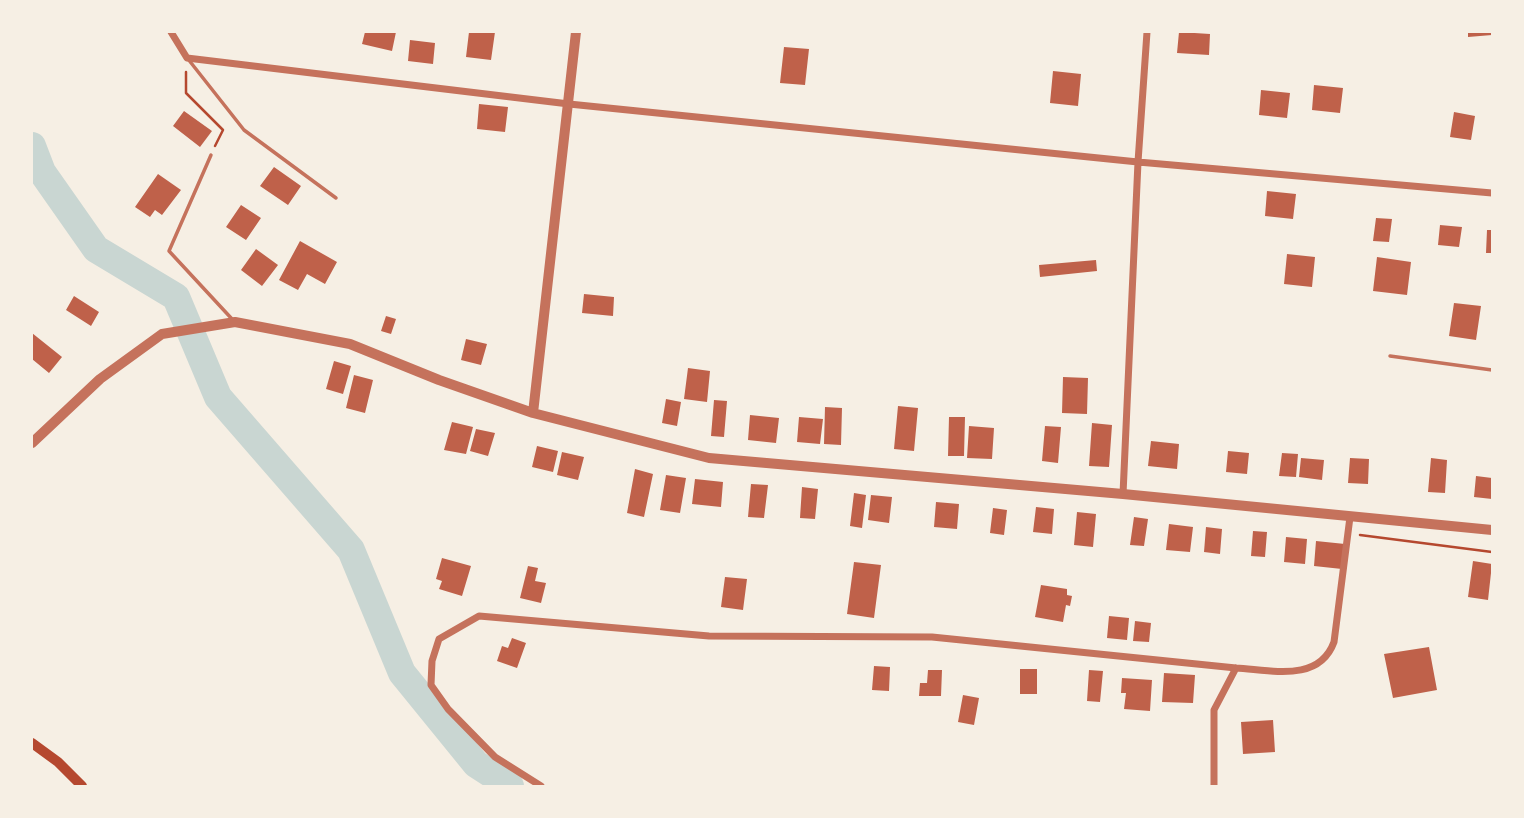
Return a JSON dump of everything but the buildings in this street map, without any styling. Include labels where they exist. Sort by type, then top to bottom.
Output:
[{"type":"main road","points":[[32,743],[58,762],[82,786]]},
{"type":"street","points":[[171,32],[187,58],[569,104],[1138,162],[1493,193]]},
{"type":"street","points":[[533,413],[576,32]]},
{"type":"street","points":[[1123,494],[1138,162],[1147,32]]},
{"type":"street","points":[[32,443],[100,379],[162,334],[235,322],[350,344],[439,380],[533,413],[709,458],[1493,530]]},
{"type":"street","points":[[541,786],[495,757],[448,709],[431,685],[432,661],[439,639],[479,616],[709,635],[932,637],[1236,668],[1303,671],[1319,664],[1329,654],[1334,642],[1350,517]]},
{"type":"street","points":[[1214,786],[1214,710],[1236,668]]},
{"type":"lane","points":[[187,58],[244,130],[336,198]]},
{"type":"lane","points":[[211,155],[169,251],[235,322]]},
{"type":"lane","points":[[1390,356],[1493,370]]},
{"type":"path","points":[[187,58],[186,93],[223,130],[211,155]]},
{"type":"path","points":[[1348,533],[1493,552]]},
{"type":"waterway","points":[[32,146],[42,172],[96,249],[176,297],[218,397],[351,550],[402,673],[476,764],[510,786]]}]
